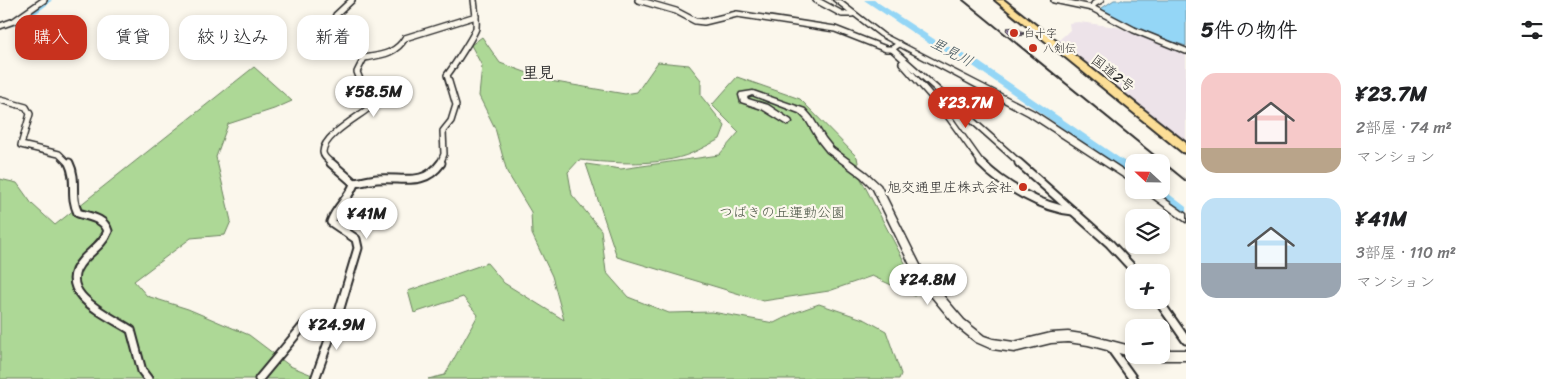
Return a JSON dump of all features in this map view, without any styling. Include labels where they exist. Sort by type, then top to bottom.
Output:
[{"type":"highway","name":"国道2号","points":[[999,0],[1186,149]]},
{"type":"street","points":[[0,26],[14,21],[44,0]]},
{"type":"street","points":[[336,15],[352,0]]},
{"type":"street","points":[[363,60],[357,72],[369,102],[368,108],[339,130],[327,142],[323,152],[325,157],[354,183],[376,180],[409,180],[433,174],[444,154],[442,138],[454,114],[456,105],[447,75],[459,60],[477,25],[474,0]]},
{"type":"street","points":[[638,0],[654,2],[695,21],[704,22],[736,14],[835,29],[892,47],[1031,113],[1125,175]]},
{"type":"street","points":[[816,0],[842,14],[852,14]]},
{"type":"street","points":[[836,0],[892,47],[1110,244],[1129,264]]},
{"type":"street","points":[[1054,0],[1092,8],[1134,30],[1167,42],[1186,52]]},
{"type":"street","points":[[1092,8],[1094,4],[1102,0]]},
{"type":"street","points":[[369,57],[388,53],[400,47],[405,38],[476,16]]},
{"type":"street","points":[[892,47],[901,62],[931,94],[988,170],[1041,204],[1073,211]]},
{"type":"street","points":[[788,122],[765,107],[744,100],[743,95],[753,92],[802,111],[809,116],[826,144],[867,175],[877,187],[920,276],[936,297],[974,335],[992,344],[1004,347],[1014,347],[1051,338],[1068,337],[1125,350]]},
{"type":"street","points":[[0,100],[26,107],[30,114],[21,145],[30,149],[48,150],[61,154],[69,163],[73,173],[74,188],[72,201],[78,213],[106,224],[109,229],[104,241],[77,266],[74,271],[73,280],[75,287],[94,307],[131,330],[142,371],[148,379]]},
{"type":"street","points":[[315,379],[338,315],[358,248],[356,240],[332,222],[335,211],[353,189],[354,183]]},
{"type":"street","points":[[1158,199],[1186,219]]},
{"type":"street","points":[[1164,309],[1186,340]]},
{"type":"street","points":[[259,379],[301,329],[312,319],[320,316],[338,315]]},
{"type":"street","points":[[1110,346],[1133,379]]},
{"type":"street","points":[[1170,355],[1186,355]]},
{"type":"shaded area","points":[[1079,22],[1117,27],[1186,54],[1186,143],[1057,42],[1070,30],[1069,23]]},
{"type":"green space","points":[[482,37],[500,63],[550,81],[625,94],[637,92],[658,62],[689,65],[701,80],[701,96],[725,126],[720,139],[692,153],[666,160],[636,163],[579,160],[568,172],[572,195],[601,230],[606,272],[628,297],[669,313],[712,312],[774,323],[819,304],[866,320],[886,331],[901,374],[899,379],[428,379],[445,375],[478,315],[463,297],[414,313],[408,291],[487,263],[504,283],[564,320],[552,276],[532,234],[531,212],[507,172],[495,128],[479,96],[482,66],[471,45]]},
{"type":"green space","points":[[254,67],[292,101],[228,124],[216,157],[231,221],[225,235],[191,238],[134,281],[147,296],[188,309],[249,335],[290,366],[322,379],[0,379],[0,179],[17,183],[32,204],[55,225]]},
{"type":"green space","name":"つばきの丘運動公園","points":[[737,77],[800,99],[857,157],[861,179],[914,280],[915,296],[872,276],[829,291],[763,301],[617,257],[586,164],[621,169],[719,155],[739,132],[712,105]]},
{"type":"water","points":[[1114,0],[1186,0],[1186,46],[1137,30],[1099,10]]},
{"type":"building","points":[[1016,27],[1024,33],[1014,34],[1007,28]]},
{"type":"waterway","name":"里見川","points":[[4,26],[23,18],[48,0]]},
{"type":"waterway","name":"里見川","points":[[868,0],[934,43],[973,62],[1125,168]]},
{"type":"waterway","name":"里見川","points":[[1168,199],[1186,213]]},
{"type":"railway","points":[[963,0],[1186,181]]},
{"type":"place","name":"白十字","points":[[1014,33]]},
{"type":"place","name":"八剣伝","points":[[1033,48]]},
{"type":"place","name":"旭交通里庄株式会社","points":[[1023,187]]},
{"type":"district","name":"里見","points":[[538,72]]}]
